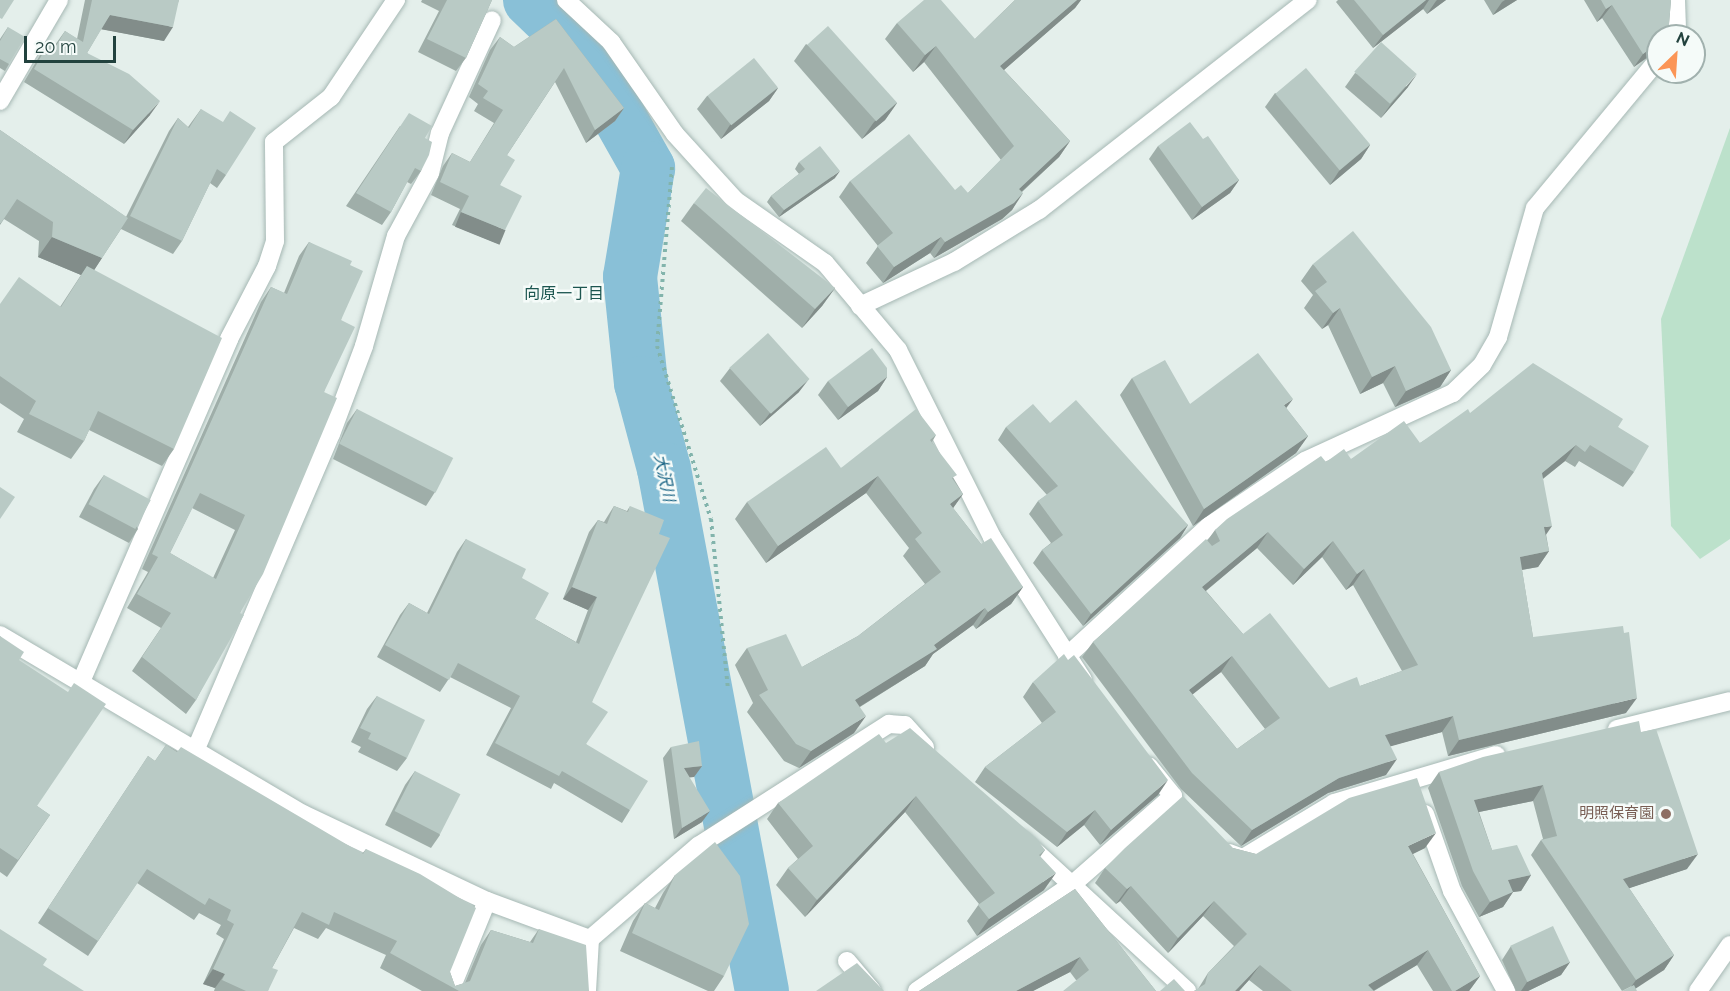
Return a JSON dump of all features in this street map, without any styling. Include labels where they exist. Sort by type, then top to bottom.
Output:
[{"type":"street","points":[[0,101],[59,0]]},
{"type":"street","points":[[80,684],[229,339],[267,266],[275,241],[274,142],[331,97],[396,0]]},
{"type":"street","points":[[566,0],[611,42],[675,134],[735,200],[825,263],[898,350],[992,537],[1094,696]]},
{"type":"street","points":[[860,306],[945,267],[1039,210],[1308,0]]},
{"type":"street","points":[[1676,0],[1677,24]]},
{"type":"street","points":[[195,751],[331,434],[364,346],[396,236],[430,173],[440,134],[492,20]]},
{"type":"street","points":[[1068,656],[1209,526],[1305,461],[1453,393],[1482,365],[1498,337],[1535,208],[1646,74]]},
{"type":"street","points":[[0,635],[303,814],[487,901],[590,939]]},
{"type":"street","points":[[1595,734],[1730,701]]},
{"type":"street","points":[[587,991],[590,939],[698,846],[751,809],[890,724],[905,724],[939,763]]},
{"type":"street","points":[[1137,751],[1173,796],[1190,813]]},
{"type":"street","points":[[1214,838],[1231,855],[1243,858],[1334,803],[1413,778],[1515,751]]},
{"type":"street","points":[[1413,778],[1452,891],[1506,991]]},
{"type":"street","points":[[917,991],[1074,883],[1173,796]]},
{"type":"street","points":[[1005,823],[1074,883],[1186,991]]},
{"type":"street","points":[[450,991],[487,901]]},
{"type":"street","points":[[1698,991],[1730,945]]},
{"type":"street","points":[[847,961],[873,991]]},
{"type":"path","points":[[675,134],[657,346],[711,519],[728,688]]},
{"type":"green space","points":[[1730,128],[1730,539],[1700,559],[1671,526],[1661,319]]},
{"type":"building","points":[[0,0],[14,0],[2,19],[0,18]]},
{"type":"building","points":[[92,0],[179,0],[173,27],[110,15],[87,53],[129,74],[160,101],[133,130],[34,69],[49,42],[56,46],[65,31],[83,42]]},
{"type":"building","points":[[447,0],[492,0],[466,58],[427,39]]},
{"type":"building","points":[[924,0],[941,0],[975,39],[1015,0],[1077,0],[1000,66],[1070,141],[1019,189],[1023,193],[1014,203],[945,242],[941,237],[894,267],[877,246],[893,233],[850,181],[909,134],[955,190],[961,185],[968,193],[1014,146],[936,46],[925,55],[897,23]]},
{"type":"building","points":[[1354,0],[1426,0],[1383,35]]},
{"type":"building","points":[[1601,0],[1671,0],[1669,24],[1646,24],[1646,52],[1643,54],[1612,5],[1606,9]]},
{"type":"building","points":[[556,19],[624,108],[595,130],[564,68],[507,155],[515,160],[500,185],[522,196],[505,230],[461,212],[469,196],[440,182],[452,153],[470,162],[503,110],[483,98],[488,91],[478,84],[500,37],[514,47]]},
{"type":"building","points":[[828,26],[897,103],[876,121],[807,45]]},
{"type":"building","points":[[8,27],[25,37],[9,64],[0,59],[0,41]]},
{"type":"building","points":[[1381,42],[1417,74],[1390,104],[1354,72]]},
{"type":"building","points":[[754,58],[778,88],[731,125],[707,96]]},
{"type":"building","points":[[1306,68],[1370,145],[1340,170],[1275,94]]},
{"type":"building","points":[[201,109],[223,122],[230,111],[256,128],[226,175],[217,169],[182,241],[130,216],[178,118],[189,128]]},
{"type":"building","points":[[409,113],[432,126],[425,138],[432,142],[429,155],[421,171],[415,168],[391,212],[356,193]]},
{"type":"building","points":[[1190,122],[1203,139],[1208,136],[1239,180],[1202,207],[1158,146]]},
{"type":"building","points":[[0,130],[128,218],[102,258],[52,237],[53,222],[17,199],[0,223]]},
{"type":"building","points":[[820,146],[840,171],[784,210],[771,196],[805,169],[799,162]]},
{"type":"building","points":[[706,188],[835,288],[815,309],[694,203]]},
{"type":"building","points":[[1353,231],[1431,327],[1451,370],[1406,391],[1395,366],[1372,377],[1340,308],[1333,313],[1315,291],[1327,282],[1313,264]]},
{"type":"building","points":[[309,242],[352,261],[350,265],[363,271],[341,320],[355,327],[324,392],[337,398],[263,574],[240,613],[244,615],[196,700],[142,657],[171,613],[137,594],[158,557],[152,554],[271,287],[287,294]],"holes":[[[200,493],[245,515],[216,579],[170,553]]]},
{"type":"building","points":[[87,266],[222,338],[174,449],[98,411],[84,441],[29,414],[36,401],[0,376],[0,304],[19,277],[61,307]]},
{"type":"building","points":[[768,333],[809,379],[771,414],[729,368]]},
{"type":"building","points":[[872,348],[887,368],[887,377],[848,407],[828,381]]},
{"type":"building","points":[[1258,353],[1293,399],[1284,405],[1308,436],[1204,509],[1132,378],[1165,360],[1190,404]]},
{"type":"building","points":[[1533,363],[1623,419],[1618,427],[1649,446],[1634,472],[1590,445],[1585,452],[1576,445],[1542,473],[1552,526],[1544,527],[1549,551],[1520,557],[1533,637],[1623,626],[1624,633],[1629,632],[1637,698],[1459,740],[1453,716],[1385,735],[1397,759],[1339,778],[1252,830],[1192,773],[1093,642],[1206,539],[1212,546],[1220,541],[1215,530],[1227,519],[1321,456],[1326,462],[1344,449],[1351,459],[1404,421],[1420,443],[1468,409],[1470,413]],"holes":[[[1268,532],[1304,569],[1333,541],[1357,574],[1364,569],[1418,665],[1360,686],[1357,677],[1329,688],[1270,613],[1243,634],[1202,587]],[[1232,656],[1280,718],[1237,749],[1189,690]]]},
{"type":"building","points":[[1076,400],[1188,525],[1091,614],[1042,550],[1063,535],[1038,501],[1058,486],[1006,427],[1033,404],[1050,423]]},
{"type":"building","points":[[357,409],[453,458],[436,493],[339,444]]},
{"type":"building","points":[[916,409],[936,435],[930,440],[957,475],[952,478],[963,494],[950,504],[981,544],[991,538],[1023,587],[988,612],[985,608],[934,645],[937,649],[855,700],[866,716],[811,751],[796,744],[759,695],[768,690],[747,648],[786,634],[802,667],[858,636],[941,572],[915,539],[922,533],[878,476],[778,546],[747,502],[826,447],[841,468]]},
{"type":"building","points":[[104,475],[151,500],[135,529],[89,504]]},
{"type":"building","points":[[0,487],[15,497],[0,519]]},
{"type":"building","points":[[614,506],[628,512],[630,506],[664,520],[659,534],[670,538],[592,702],[608,712],[586,744],[648,781],[630,810],[562,771],[559,776],[495,743],[520,696],[458,663],[449,680],[385,645],[409,603],[429,614],[466,539],[526,569],[522,578],[549,593],[535,619],[579,644],[597,597],[572,587],[598,520],[607,524]]},
{"type":"building","points":[[0,636],[24,652],[19,660],[68,692],[74,683],[106,704],[37,806],[50,815],[18,860],[0,848]]},
{"type":"building","points":[[1064,654],[1068,660],[1074,655],[1168,780],[1111,830],[1095,810],[1067,832],[985,767],[1056,712],[1033,682]]},
{"type":"building","points":[[377,696],[425,720],[407,758],[368,739],[371,733],[360,728]]},
{"type":"building","points":[[1639,721],[1641,732],[1656,729],[1698,854],[1623,879],[1674,955],[1636,980],[1541,840],[1557,836],[1543,785],[1474,800],[1492,850],[1517,845],[1531,875],[1508,880],[1513,892],[1490,902],[1473,871],[1439,772],[1483,757]]},
{"type":"building","points":[[910,728],[1037,839],[1045,850],[1039,855],[1056,873],[989,919],[978,905],[995,893],[916,796],[817,900],[788,868],[813,846],[778,803],[879,734],[886,743]]},
{"type":"building","points":[[699,741],[702,766],[684,768],[710,811],[682,828],[671,747]]},
{"type":"building","points":[[166,745],[177,752],[181,747],[363,854],[366,849],[420,874],[476,908],[450,972],[455,986],[470,981],[491,930],[533,943],[539,929],[586,945],[589,991],[459,991],[390,953],[397,941],[334,912],[329,925],[302,912],[272,968],[278,970],[268,991],[246,991],[222,980],[225,974],[213,969],[234,924],[227,920],[231,910],[209,898],[205,905],[147,869],[98,941],[48,908],[148,756],[155,761]]},
{"type":"building","points":[[415,771],[460,794],[440,834],[395,811]]},
{"type":"building","points":[[1417,778],[1436,833],[1408,846],[1480,976],[1455,991],[1452,991],[1428,950],[1368,985],[1374,991],[1292,991],[1260,965],[1235,991],[1194,991],[1205,984],[1208,973],[1247,934],[1214,901],[1178,938],[1131,886],[1127,889],[1105,868],[1183,796],[1233,848],[1256,854],[1349,798]]},
{"type":"building","points":[[715,842],[740,876],[749,924],[724,976],[632,933],[645,903],[659,910],[675,875]]},
{"type":"building","points":[[1075,889],[1156,991],[1063,991],[1089,970],[1080,957],[1016,991],[919,991]]},
{"type":"building","points":[[1553,926],[1570,962],[1527,982],[1510,946]]},
{"type":"building","points":[[0,929],[47,959],[43,965],[84,991],[0,991]]},
{"type":"building","points":[[857,963],[884,991],[816,991]]},
{"type":"building","points":[[1174,979],[1185,991],[1160,991]]},
{"type":"building","points":[[1634,985],[1637,991],[1622,991]]},
{"type":"waterway","name":"大沢川","points":[[530,0],[581,49],[648,168],[630,277],[641,383],[664,469],[762,991]]},
{"type":"place","name":"明照保育園","points":[[1666,814]]},
{"type":"district","name":"向原一丁目","points":[[564,294]]}]
